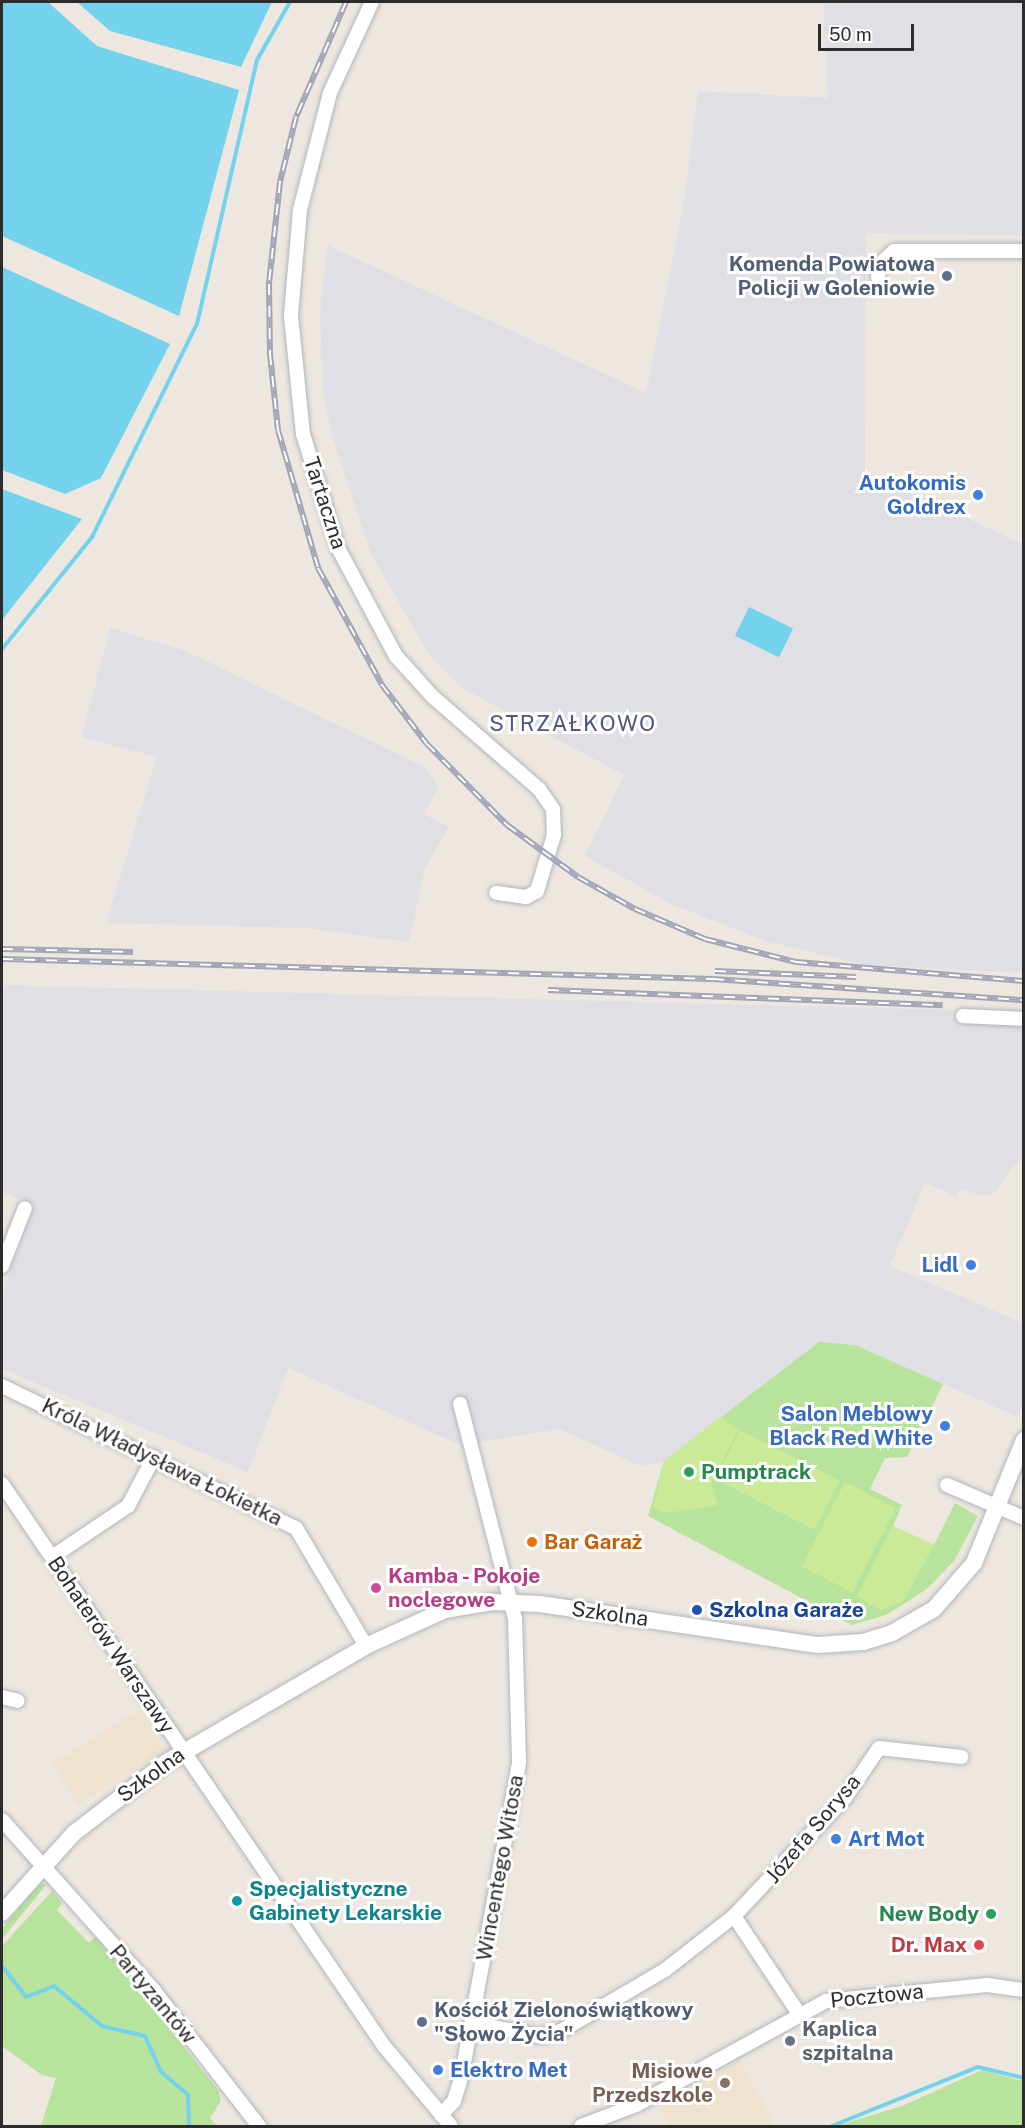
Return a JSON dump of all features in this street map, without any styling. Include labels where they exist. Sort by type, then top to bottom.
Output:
[{"type":"street","name":"Tartaczna","points":[[372,2],[330,93],[300,210],[291,316],[303,434],[338,548],[396,656],[432,696],[539,789],[553,809],[554,835],[537,891],[526,897],[496,893]]},
{"type":"street","points":[[878,277],[880,264],[894,251],[1023,251]]},
{"type":"street","points":[[963,1016],[1023,1019]]},
{"type":"street","points":[[2,1266],[25,1208]]},
{"type":"street","name":"Króla Władysława Łokietka","points":[[2,1386],[154,1457],[296,1528],[366,1646]]},
{"type":"street","name":"Wincentego Witosa","points":[[441,2115],[458,2091],[517,1779],[516,1624],[459,1404]]},
{"type":"street","name":"Szkolna","points":[[2,1913],[41,1866],[74,1833],[183,1752],[366,1646],[445,1610],[510,1601],[806,1644],[863,1642],[913,1623],[948,1596],[974,1563],[998,1509],[1023,1440]]},
{"type":"street","points":[[52,1557],[128,1506],[154,1457]]},
{"type":"street","name":"Bohaterów Warszawy","points":[[2,1484],[384,2046],[451,2127]]},
{"type":"street","points":[[947,1485],[1023,1518]]},
{"type":"street","points":[[2,1697],[18,1701]]},
{"type":"street","name":"Józefa Sorysa","points":[[472,2023],[539,2036],[561,2031],[665,1970],[734,1916],[845,1798],[879,1748],[962,1757]]},
{"type":"street","name":"Partyzantów","points":[[2,1820],[150,1986],[259,2127]]},
{"type":"street","points":[[734,1916],[799,2014]]},
{"type":"street","name":"Pocztowa","points":[[581,2127],[636,2105],[826,2001],[987,1985],[1023,1990]]},
{"type":"shaded area","points":[[823,2],[1023,2],[1023,236],[866,233],[865,471],[1023,544],[1023,973],[865,965],[766,941],[673,905],[585,856],[624,775],[462,688],[428,653],[371,554],[331,432],[323,393],[320,315],[327,245],[646,393],[684,201],[698,91],[828,98]]},
{"type":"shaded area","points":[[110,628],[186,651],[426,768],[439,787],[424,814],[449,827],[425,868],[409,942],[308,928],[106,923],[157,757],[82,737]]},
{"type":"shaded area","points":[[2,985],[1023,1012],[1023,1160],[1014,1165],[995,1193],[983,1196],[960,1189],[956,1196],[925,1183],[890,1266],[1023,1323],[1023,1403],[1018,1417],[855,1345],[720,1417],[664,1461],[640,1466],[560,1429],[460,1445],[288,1368],[248,1472],[2,1369],[2,1297],[32,1204],[2,1192]]},
{"type":"shaded area","points":[[139,1709],[165,1751],[78,1805],[52,1763]]},
{"type":"shaded area","name":"Misiowe Przedszkole","points":[[740,2060],[775,2126],[670,2126],[658,2106]]},
{"type":"green space","points":[[819,1342],[855,1345],[943,1384],[907,1457],[885,1458],[870,1489],[902,1505],[893,1526],[934,1545],[955,1503],[978,1516],[954,1561],[927,1589],[886,1615],[852,1625],[648,1516],[664,1461]]},
{"type":"green space","name":"Pumptrack","points":[[720,1417],[739,1429],[711,1483],[718,1505],[665,1513],[653,1507],[664,1461]]},
{"type":"green space","points":[[740,1430],[840,1481],[815,1530],[715,1479]]},
{"type":"green space","points":[[845,1482],[896,1508],[853,1593],[802,1567]]},
{"type":"green space","points":[[892,1526],[934,1545],[904,1601],[880,1610],[857,1596]]},
{"type":"green space","points":[[38,1883],[46,1885],[2,1939],[2,1929]]},
{"type":"green space","points":[[52,1891],[62,1903],[57,1910],[89,1943],[96,1936],[218,2090],[221,2101],[210,2118],[217,2126],[41,2126],[56,2078],[42,2075],[2,2046],[2,1946]]},
{"type":"green space","points":[[982,2070],[1023,2081],[1023,2126],[836,2126],[902,2106]]},
{"type":"water","points":[[2,2],[48,2],[97,46],[239,90],[179,316],[2,236]]},
{"type":"water","points":[[77,2],[272,2],[241,67],[110,31]]},
{"type":"water","points":[[2,267],[170,344],[101,478],[65,494],[2,470]]},
{"type":"water","points":[[2,489],[82,519],[2,620]]},
{"type":"water","points":[[749,607],[793,628],[779,657],[735,636]]},
{"type":"waterway","points":[[2,649],[92,537],[197,324],[257,60],[290,2]]},
{"type":"waterway","points":[[2,1966],[26,1997],[54,1986],[102,2026],[145,2036],[161,2072],[188,2095],[189,2126]]},
{"type":"waterway","points":[[832,2126],[978,2067],[1024,2078]]},
{"type":"railway","points":[[346,2],[296,117],[280,182],[269,284],[270,354],[278,430],[318,568],[382,685],[427,744],[507,825],[578,877],[635,909],[705,939],[796,962],[1024,981]]},
{"type":"railway","points":[[2,949],[133,952]]},
{"type":"railway","points":[[2,959],[713,979],[1024,1000]]},
{"type":"railway","points":[[715,971],[856,977]]},
{"type":"railway","points":[[548,990],[943,1005]]},
{"type":"place","name":"Komenda Powiatowa Policji w Goleniowie","points":[[947,276]]},
{"type":"place","name":"Autokomis Goldrex","points":[[978,495]]},
{"type":"place","name":"Lidl","points":[[971,1265]]},
{"type":"place","name":"Salon Meblowy Black Red White","points":[[945,1426]]},
{"type":"place","name":"Pumptrack","points":[[689,1472]]},
{"type":"place","name":"Bar Garaż","points":[[532,1542]]},
{"type":"place","name":"Kamba - Pokoje noclegowe","points":[[376,1588]]},
{"type":"place","name":"Szkolna Garaże","points":[[697,1610]]},
{"type":"place","name":"Art Mot","points":[[836,1839]]},
{"type":"place","name":"Specjalistyczne Gabinety Lekarskie","points":[[237,1901]]},
{"type":"place","name":"New Body","points":[[991,1914]]},
{"type":"place","name":"Dr. Max","points":[[979,1945]]},
{"type":"place","name":"Kościół Zielonoświątkowy \"Słowo Życia\"","points":[[422,2022]]},
{"type":"place","name":"Kaplica szpitalna","points":[[790,2041]]},
{"type":"place","name":"Elektro Met","points":[[438,2070]]},
{"type":"place","name":"Misiowe Przedszkole","points":[[725,2083]]},
{"type":"district","name":"STRZAŁKOWO","points":[[573,724]]}]
